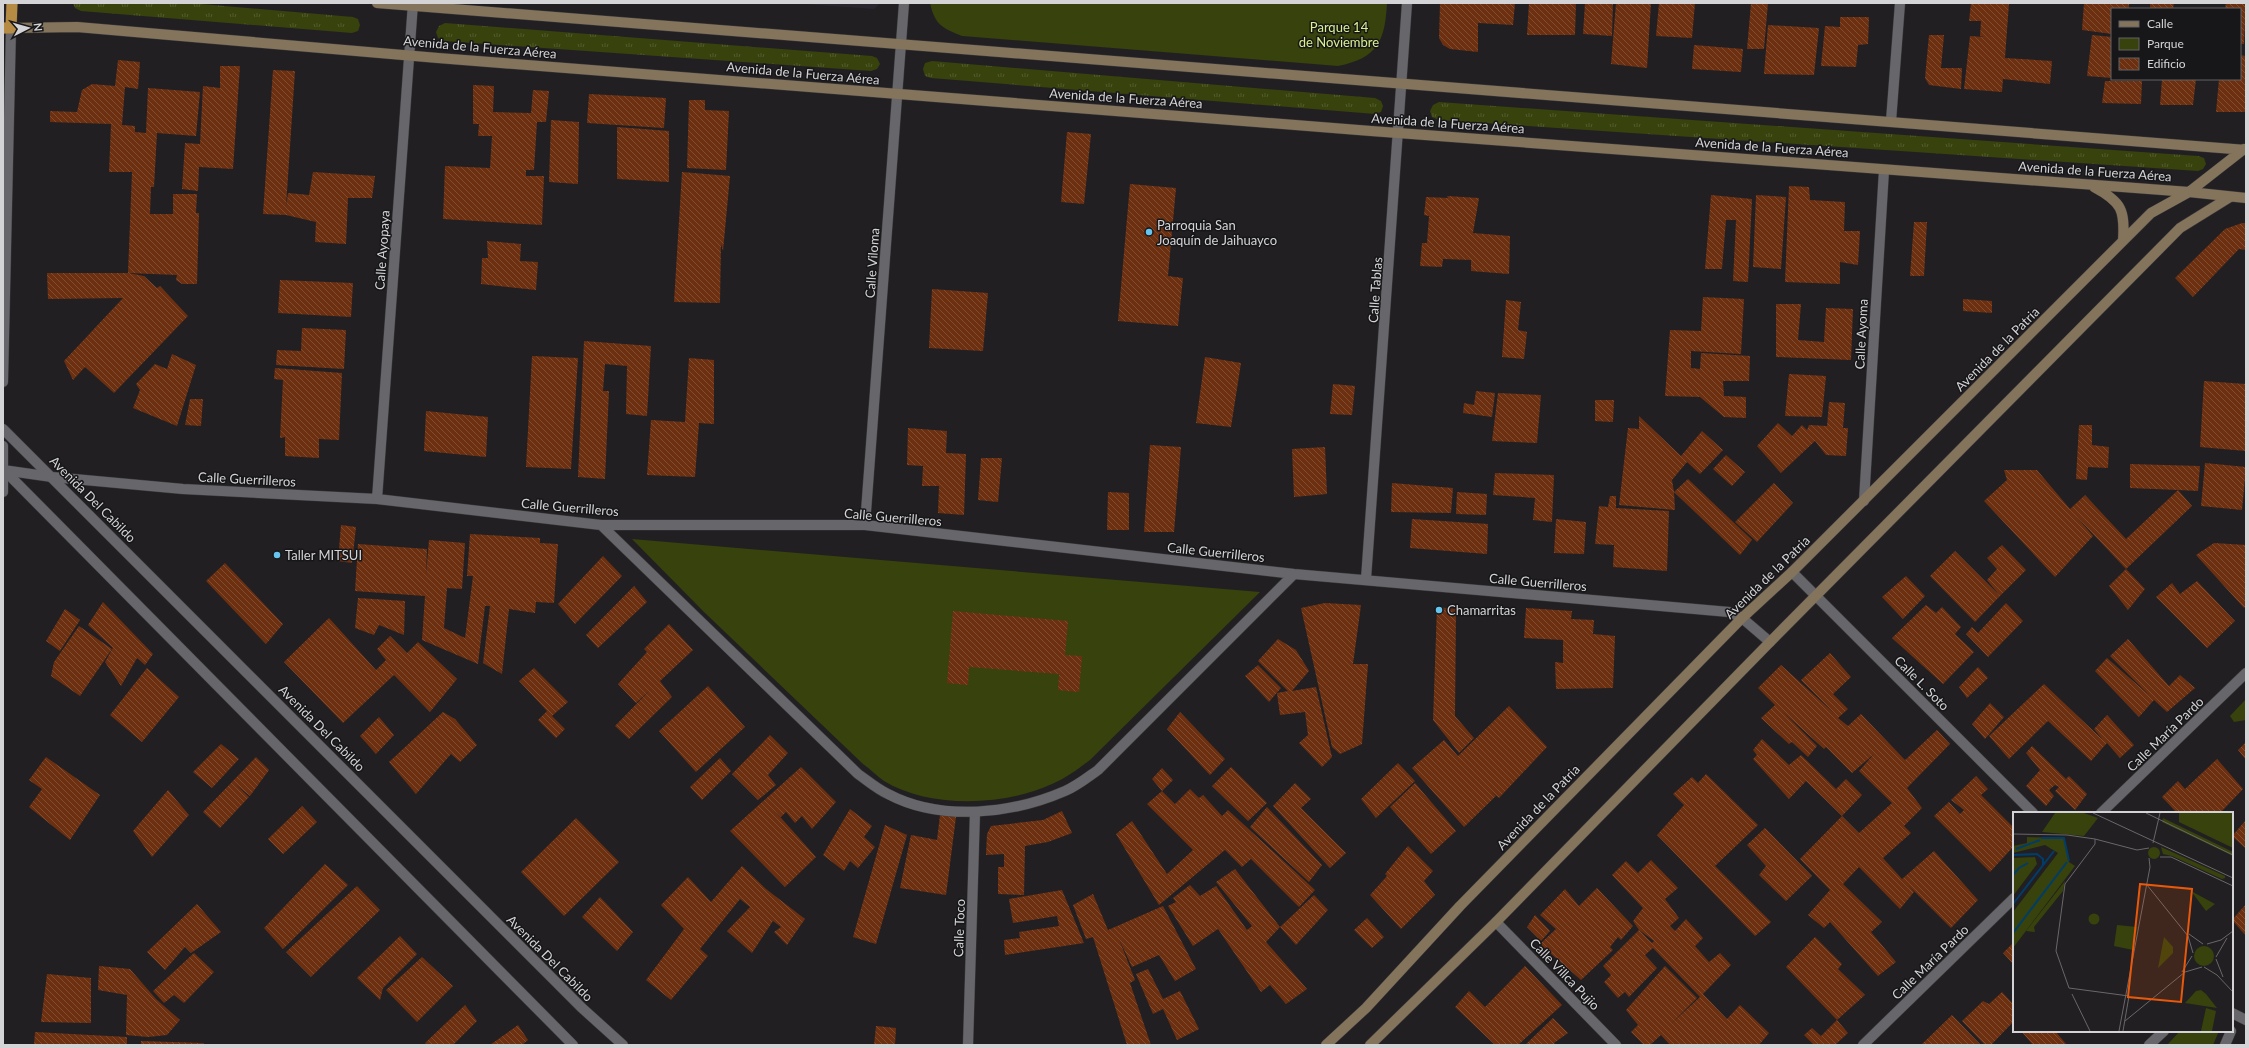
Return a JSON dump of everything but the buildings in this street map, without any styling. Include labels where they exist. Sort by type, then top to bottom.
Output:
[{"type":"highway","points":[[7,28],[12,3]]},
{"type":"main road","points":[[377,3],[412,4],[901,45],[2245,149]]},
{"type":"main road","name":"Avenida de la Fuerza Aérea","points":[[7,28],[77,27],[409,56],[1399,134],[2189,192],[2246,198]]},
{"type":"main road","name":"Avenida de la Patria","points":[[1326,1045],[1366,1008],[1460,906],[1742,618],[1792,572],[1864,501],[2123,241],[2151,214],[2189,192],[2245,149]]},
{"type":"main road","points":[[2091,185],[2110,196],[2121,207],[2124,220],[2123,241]]},
{"type":"main road","points":[[1370,1045],[1496,922],[1770,642],[2180,228],[2230,197]]},
{"type":"street","name":"Calle Viloma","points":[[865,525],[904,3]]},
{"type":"street","name":"Calle Tablas","points":[[1366,579],[1399,134],[1407,3]]},
{"type":"street","points":[[1891,121],[1900,3]]},
{"type":"street","name":"Calle Ayopaya","points":[[377,499],[412,4]]},
{"type":"street","points":[[3,382],[7,28]]},
{"type":"street","name":"Calle Ayoma","points":[[1864,501],[1884,170]]},
{"type":"street","name":"Avenida Del Cabildo","points":[[3,428],[582,1008],[623,1045]]},
{"type":"street","points":[[3,446],[3,492]]},
{"type":"street","points":[[3,469],[573,1045]]},
{"type":"street","name":"Calle Guerrilleros","points":[[3,469],[52,477],[183,489],[377,499],[600,525],[865,525],[1294,574],[1366,579],[1729,612],[1742,618],[1770,642]]},
{"type":"street","points":[[600,525],[858,774],[888,795],[924,808],[975,812],[1029,804],[1067,791],[1098,770],[1294,574]]},
{"type":"street","name":"Calle L. Soto","points":[[1792,572],[2032,812]]},
{"type":"street","name":"Calle María Pardo","points":[[2102,812],[2246,673]]},
{"type":"street","name":"Calle Toco","points":[[968,1045],[975,812]]},
{"type":"street","name":"Calle María Pardo","points":[[1863,1045],[2013,899]]},
{"type":"street","name":"Calle Villca Pujio","points":[[1496,922],[1616,1045]]},
{"type":"street","points":[[2233,1028],[2238,1017]]},
{"type":"street","points":[[2149,1045],[2163,1032]]},
{"type":"street","points":[[2225,1045],[2231,1032]]},
{"type":"shaded area","points":[[790,3],[880,3],[874,9]]},
{"type":"green space","points":[[73,3],[190,3],[353,17],[358,19],[360,25],[358,31],[352,33],[81,11],[75,8]]},
{"type":"green space","name":"Parque 14 de Noviembre","points":[[930,3],[1387,3],[1384,28],[1377,46],[1371,53],[1362,58],[1352,63],[1338,66],[962,36],[949,31],[940,25],[934,16]]},
{"type":"green space","points":[[445,23],[872,56],[877,58],[880,64],[877,69],[871,71],[444,41],[438,38],[436,32],[439,26]]},
{"type":"green space","points":[[932,61],[1375,98],[1381,101],[1383,106],[1381,112],[1375,114],[931,78],[925,76],[923,69],[925,63]]},
{"type":"green space","points":[[1439,102],[2198,156],[2204,158],[2206,164],[2203,169],[2198,171],[1439,120],[1432,117],[1430,111],[1433,105]]},
{"type":"green space","points":[[632,539],[1260,592],[1090,760],[1072,773],[1052,784],[1012,797],[968,801],[945,800],[902,790],[884,781],[863,764],[704,612]]},
{"type":"green space","points":[[2246,699],[2246,720],[2234,722],[2230,716]]},
{"type":"green space","points":[[2179,1032],[2219,1032],[2213,1045],[2167,1045]]},
{"type":"place","name":"Parroquia San Joaquín de Jaihuayco","points":[[1149,232]]},
{"type":"place","name":"Taller MITSUI","points":[[277,555]]},
{"type":"place","name":"Chamarritas","points":[[1439,610]]}]
